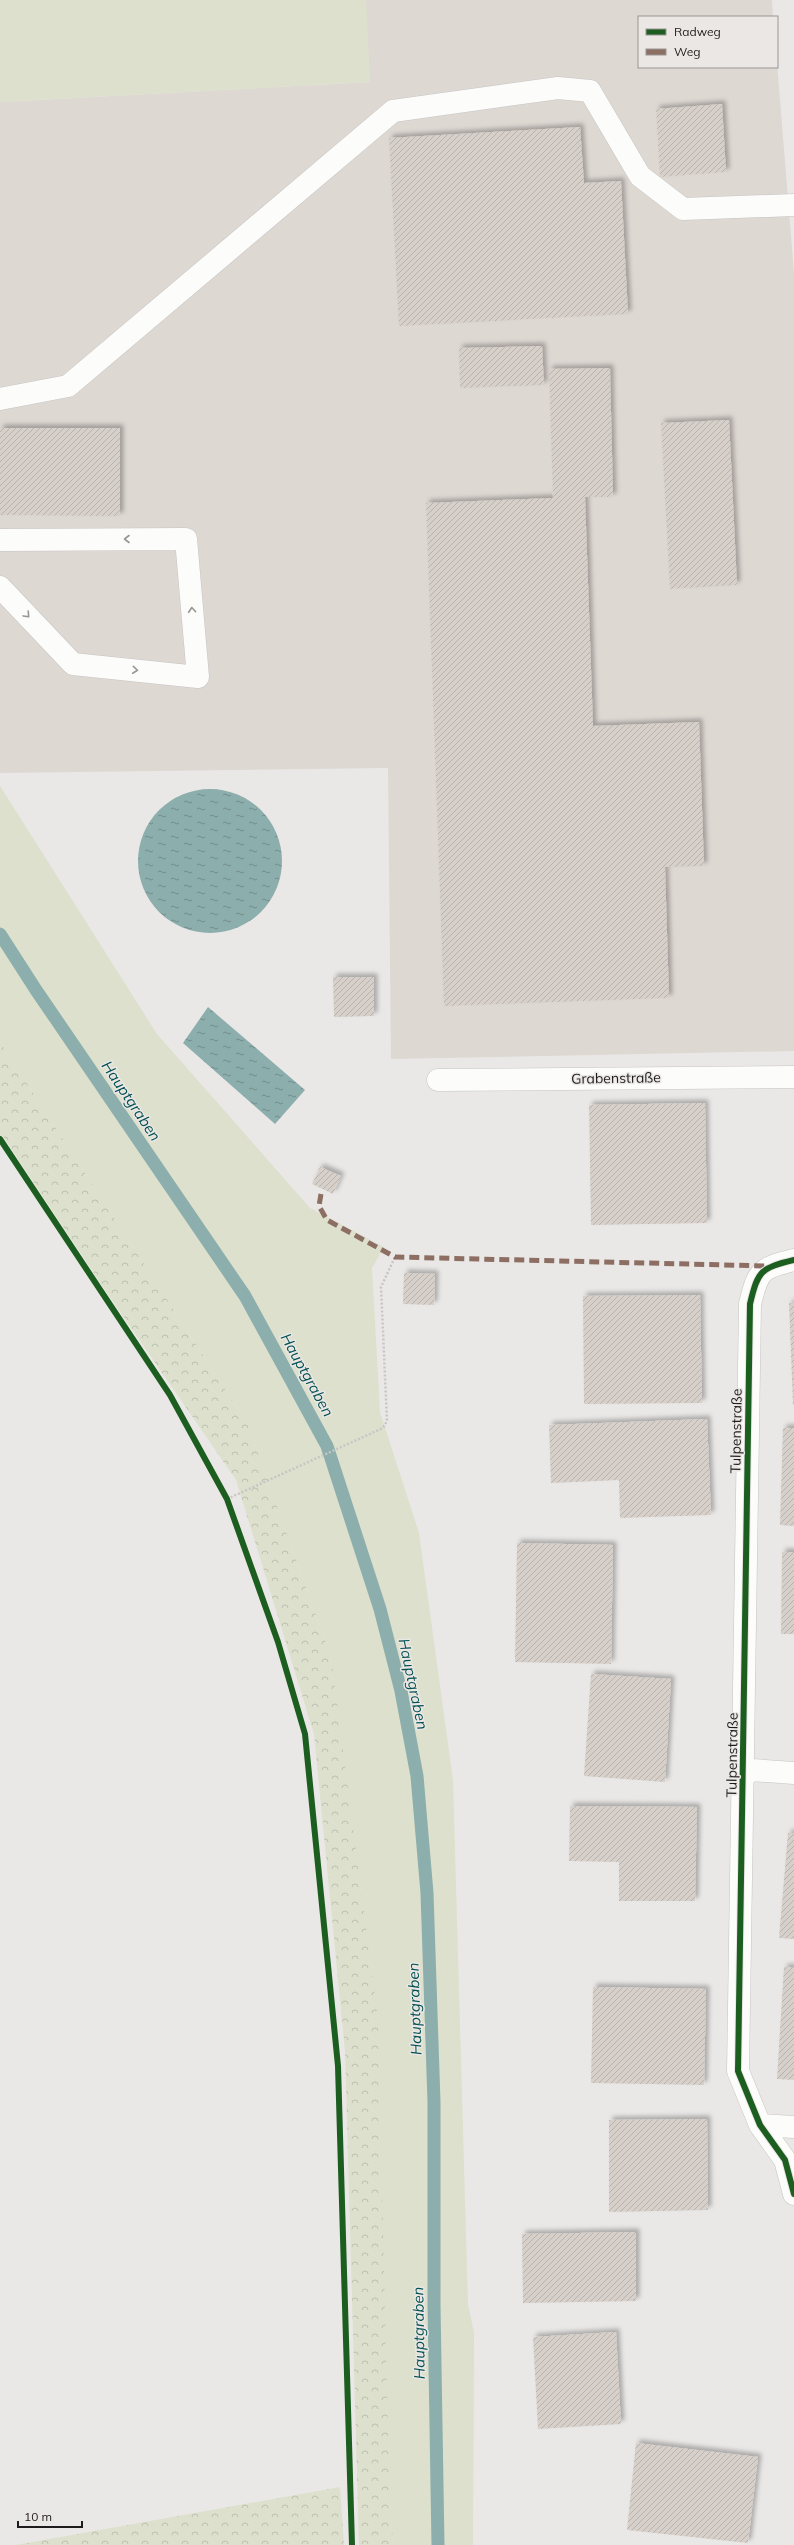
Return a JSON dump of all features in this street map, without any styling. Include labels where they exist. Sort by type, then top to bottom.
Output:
[{"type":"street","points":[[0,399],[68,386],[393,111],[558,88],[590,91],[640,176],[683,209],[794,206]]},
{"type":"street","points":[[0,540],[186,539],[198,677],[73,664],[0,587]]},
{"type":"street","name":"Grabenstraße","points":[[438,1080],[794,1076]]},
{"type":"street","name":"Tulpenstraße","points":[[794,1260],[769,1266],[756,1279],[750,1304],[738,2071],[760,2125],[785,2160],[794,2194]]},
{"type":"street","points":[[743,1776],[752,1770],[794,1773]]},
{"type":"street","points":[[760,2125],[794,2127]]},
{"type":"path","points":[[228,1499],[383,1428],[387,1421],[381,1287],[395,1257]]},
{"type":"shaded area","points":[[365,0],[772,0],[773,16],[638,16],[638,68],[777,68],[794,273],[794,1051],[391,1059],[388,768],[0,773],[0,102],[370,82]]},
{"type":"green space","points":[[0,0],[366,0],[370,82],[0,102]]},
{"type":"green space","points":[[0,786],[157,1034],[310,1208],[384,1247],[372,1268],[380,1412],[419,1533],[453,1780],[468,2305],[474,2332],[473,2545],[393,2545],[331,1657],[247,1423],[0,1042]]},
{"type":"green space","points":[[0,1042],[247,1423],[331,1657],[378,2020],[389,2477],[393,2545],[359,2545],[345,2051],[314,1734],[236,1480],[0,1138]]},
{"type":"green space","points":[[340,2487],[344,2545],[16,2545]]},
{"type":"water","points":[[203,789],[217,789],[244,797],[256,805],[266,815],[277,833],[281,847],[281,875],[277,889],[266,907],[256,917],[238,928],[217,933],[203,933],[176,925],[164,917],[154,907],[143,889],[138,868],[138,854],[146,827],[154,815],[164,805],[182,794]]},
{"type":"water","points":[[208,1007],[305,1090],[275,1124],[183,1043]]},
{"type":"building","points":[[722,104],[726,172],[660,177],[656,109]]},
{"type":"building","points":[[580,127],[584,183],[621,181],[628,314],[399,326],[389,138]]},
{"type":"building","points":[[542,346],[544,385],[460,388],[459,348]]},
{"type":"building","points":[[610,368],[613,497],[585,497],[593,726],[699,722],[704,866],[665,867],[669,998],[444,1006],[426,503],[553,498],[549,369]]},
{"type":"building","points":[[729,420],[737,585],[670,589],[661,423]]},
{"type":"building","points":[[0,428],[120,428],[120,516],[0,515]]},
{"type":"building","points":[[333,977],[374,977],[374,1016],[334,1017]]},
{"type":"building","points":[[705,1103],[707,1223],[591,1225],[589,1105]]},
{"type":"building","points":[[320,1167],[341,1176],[333,1194],[312,1184]]},
{"type":"building","points":[[404,1273],[435,1274],[434,1305],[403,1304]]},
{"type":"building","points":[[700,1295],[702,1403],[584,1404],[583,1296]]},
{"type":"building","points":[[789,1303],[794,1303],[794,1405],[793,1405]]},
{"type":"building","points":[[707,1419],[711,1515],[620,1518],[619,1480],[551,1483],[549,1425]]},
{"type":"building","points":[[783,1428],[794,1428],[794,1526],[780,1525]]},
{"type":"building","points":[[517,1543],[613,1545],[611,1664],[515,1662]]},
{"type":"building","points":[[782,1552],[794,1552],[794,1634],[781,1634]]},
{"type":"building","points":[[591,1674],[671,1679],[665,1782],[584,1776]]},
{"type":"building","points":[[570,1806],[697,1807],[695,1901],[619,1901],[619,1862],[569,1861]]},
{"type":"building","points":[[788,1833],[794,1833],[794,1939],[779,1938]]},
{"type":"building","points":[[784,1967],[794,1968],[794,2080],[777,2079]]},
{"type":"building","points":[[593,1987],[706,1989],[704,2085],[591,2083]]},
{"type":"building","points":[[707,2119],[708,2210],[609,2212],[609,2120]]},
{"type":"building","points":[[636,2232],[636,2301],[523,2303],[522,2234]]},
{"type":"building","points":[[616,2332],[621,2424],[538,2429],[533,2337]]},
{"type":"building","points":[[636,2443],[758,2457],[748,2543],[627,2530]]},
{"type":"waterway","name":"Hauptgraben","points":[[0,934],[36,990],[245,1296],[327,1446],[380,1609],[401,1691],[417,1776],[427,1893],[434,2102],[434,2305],[438,2545]]},
{"type":"marked path","points":[[321,1194],[319,1206],[327,1220],[395,1257],[769,1266]]},
{"type":"cycle path","points":[[0,1139],[170,1395],[227,1499],[278,1642],[305,1734],[338,2066],[352,2545]]},
{"type":"cycle path","points":[[794,1260],[774,1265],[763,1272],[756,1284],[750,1304],[738,2071],[760,2125],[785,2160],[794,2194]]}]
